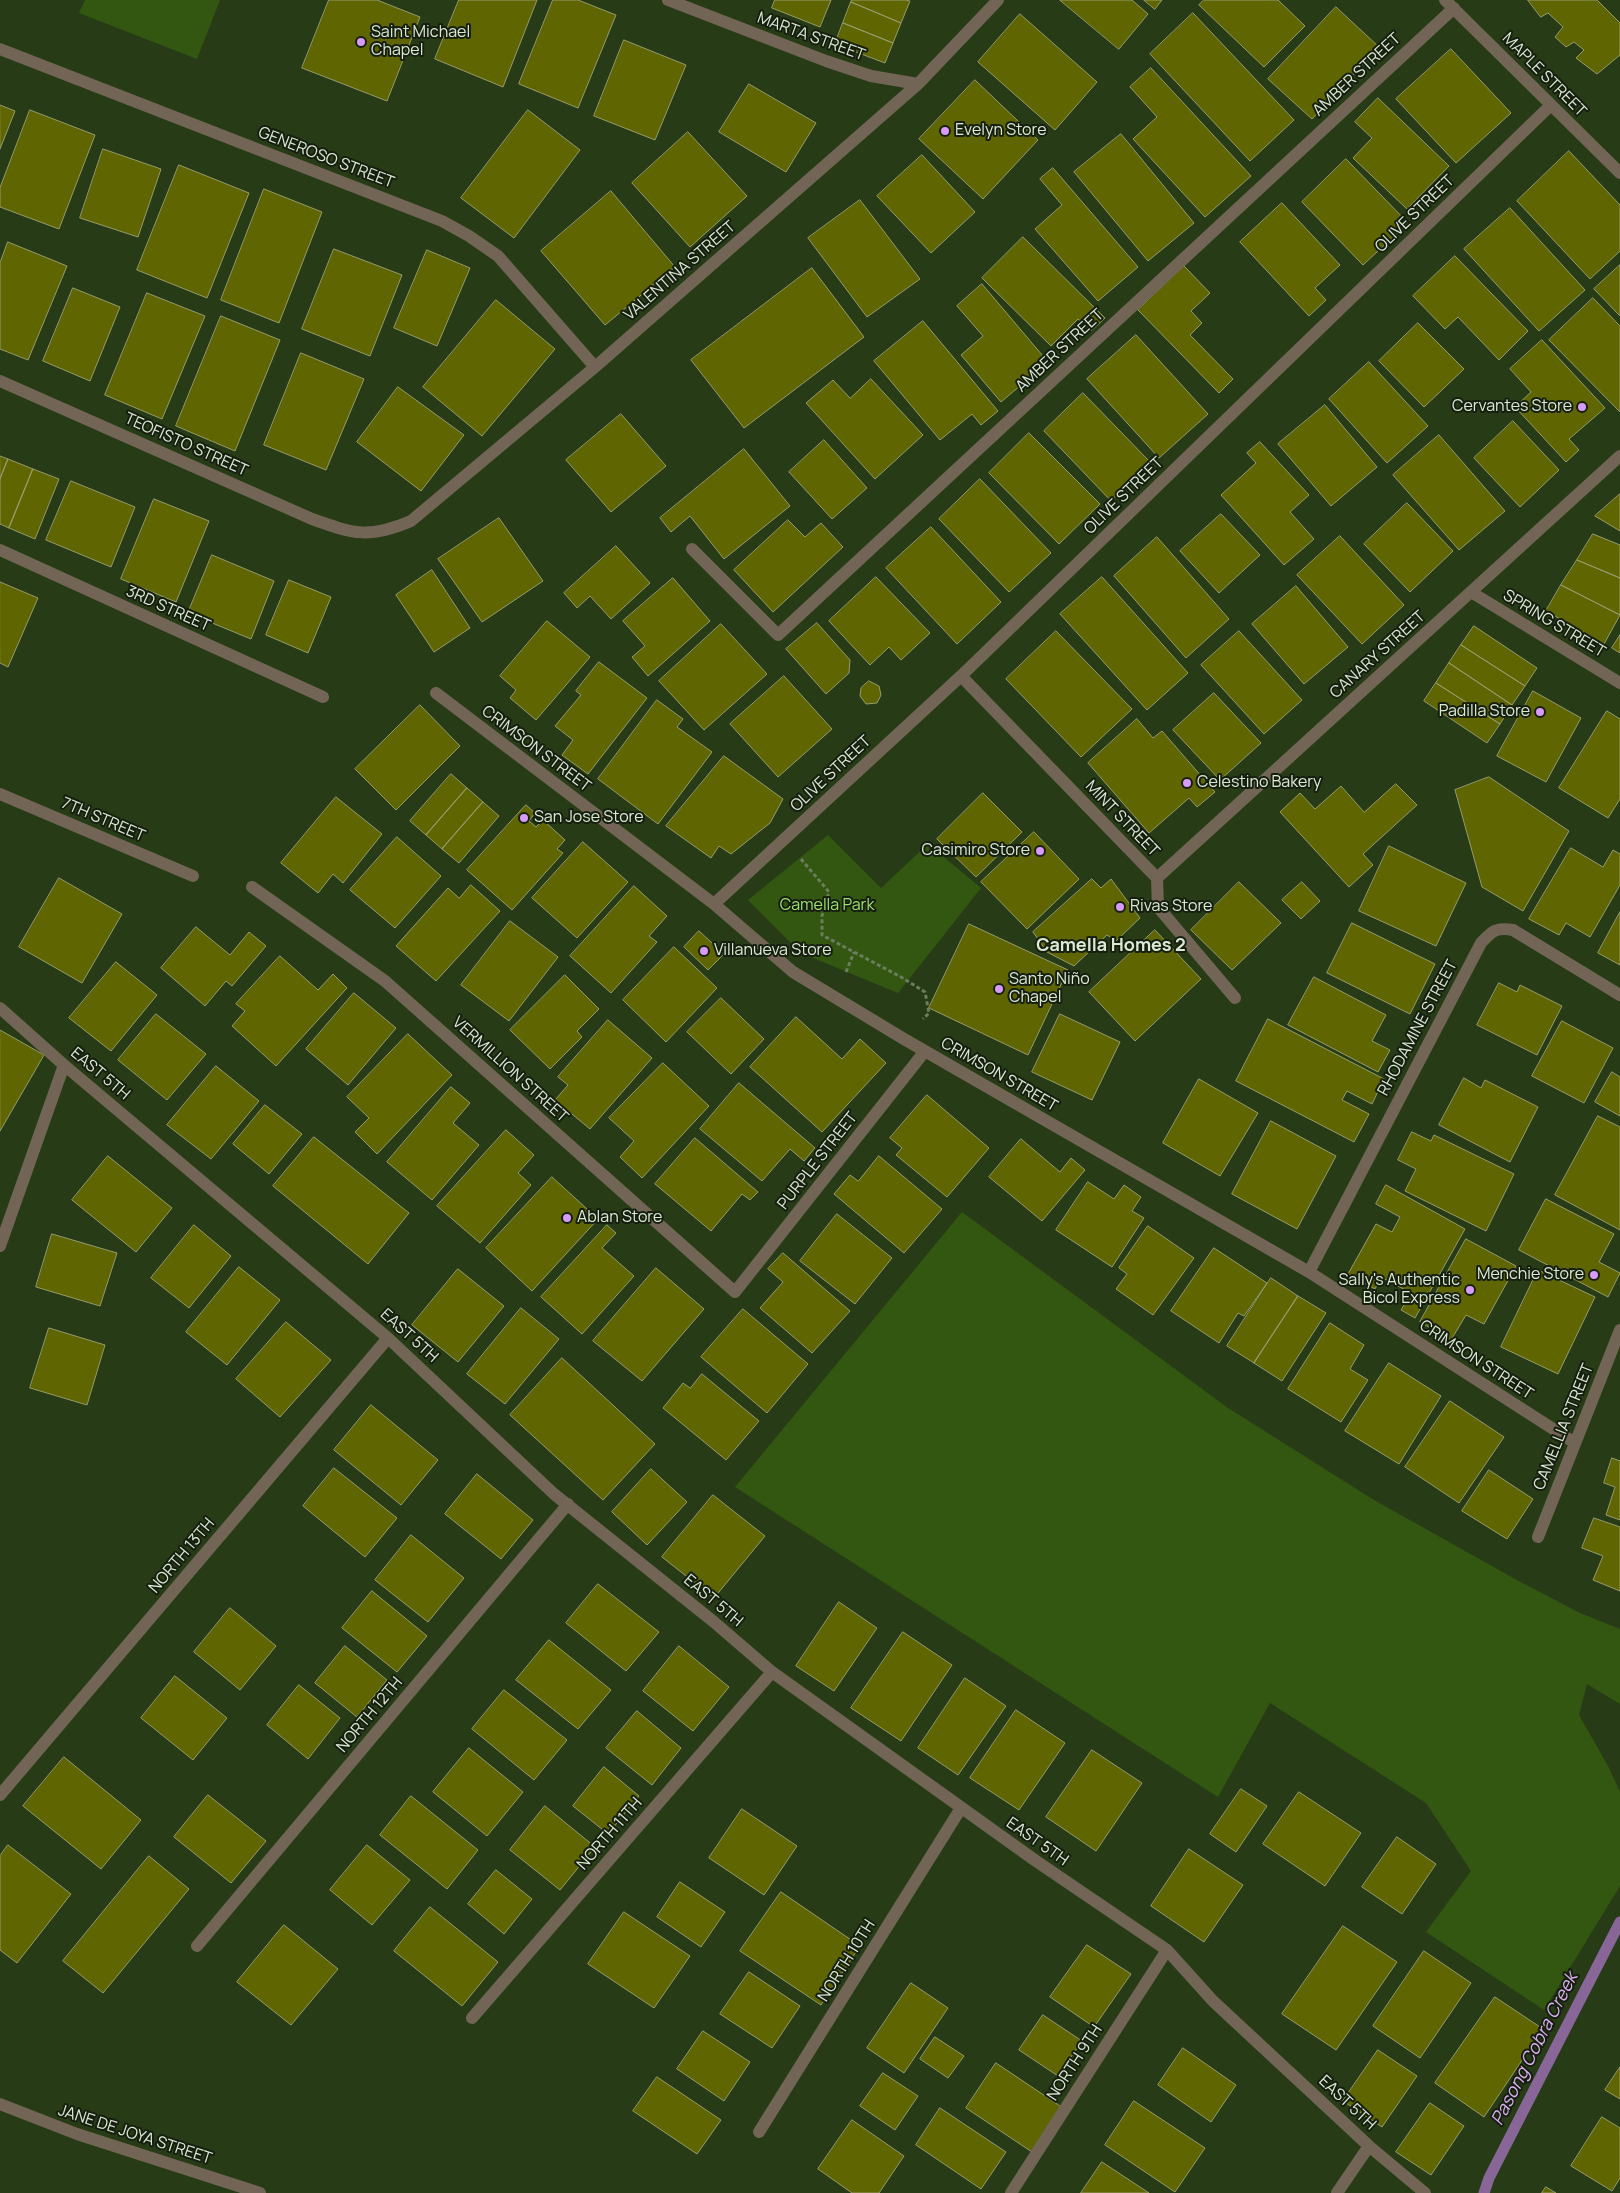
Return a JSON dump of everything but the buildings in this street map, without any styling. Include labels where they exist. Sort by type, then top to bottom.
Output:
[{"type":"street","name":"MARTA STREET","points":[[668,0],[826,61],[872,76],[918,84]]},
{"type":"street","name":"VALENTINA STREET","points":[[361,534],[390,530],[411,521],[595,367],[918,84],[998,0]]},
{"type":"street","name":"MAPLE STREET","points":[[1449,4],[1620,174]]},
{"type":"street","name":"AMBER STREET","points":[[692,549],[778,635],[1449,4]]},
{"type":"street","name":"GENEROSO STREET","points":[[0,49],[442,221],[498,256],[595,367]]},
{"type":"street","name":"OLIVE STREET","points":[[714,904],[961,676],[1551,105]]},
{"type":"street","name":"TEOFISTO STREET","points":[[0,381],[312,519],[361,534]]},
{"type":"street","name":"CANARY STREET","points":[[1157,878],[1620,456]]},
{"type":"street","name":"3RD STREET","points":[[0,550],[323,696]]},
{"type":"street","name":"SPRING STREET","points":[[1471,592],[1620,683]]},
{"type":"street","name":"MINT STREET","points":[[961,676],[1157,878],[1158,907],[1235,998]]},
{"type":"street","name":"CRIMSON STREET","points":[[436,693],[714,904],[793,972],[904,1039],[1308,1272],[1575,1443]]},
{"type":"street","name":"7TH STREET","points":[[0,794],[193,876]]},
{"type":"street","name":"VERMILLION STREET","points":[[252,887],[385,981],[735,1292]]},
{"type":"street","name":"RHODAMINE STREET","points":[[1308,1272],[1480,943],[1489,934],[1500,928],[1513,930],[1620,995]]},
{"type":"street","name":"EAST 5TH","points":[[0,1008],[64,1065],[388,1338],[554,1494],[714,1622],[772,1672],[962,1808],[1167,1950],[1213,2001],[1369,2146],[1425,2193]]},
{"type":"street","name":"PURPLE STREET","points":[[735,1292],[926,1051]]},
{"type":"street","points":[[0,1246],[64,1065]]},
{"type":"street","name":"CAMELLIA STREET","points":[[1538,1537],[1620,1330]]},
{"type":"street","name":"NORTH 13TH","points":[[0,1795],[388,1338]]},
{"type":"street","name":"NORTH 12TH","points":[[197,1946],[568,1504]]},
{"type":"street","name":"NORTH 11TH","points":[[472,2018],[772,1672]]},
{"type":"street","name":"NORTH 10TH","points":[[759,2132],[962,1808]]},
{"type":"street","name":"NORTH 9TH","points":[[1011,2193],[1167,1950]]},
{"type":"street","name":"JANE DE JOYA STREET","points":[[0,2104],[77,2134],[260,2193]]},
{"type":"street","points":[[1337,2193],[1369,2146]]},
{"type":"path","points":[[787,836],[800,858],[829,892],[822,916],[822,935],[901,977],[925,992],[929,1013],[904,1039]]},
{"type":"green space","points":[[85,0],[220,0],[197,59],[79,13]]},
{"type":"green space","name":"Camella Park","points":[[828,835],[881,888],[928,844],[981,888],[898,993],[801,953],[748,900]]},
{"type":"green space","points":[[962,1212],[1228,1408],[1374,1500],[1515,1579],[1580,1613],[1620,1629],[1620,1704],[1587,1684],[1579,1715],[1608,1766],[1620,1792],[1620,1886],[1544,2010],[1426,1932],[1471,1871],[1426,1803],[1270,1703],[1218,1797],[735,1487]]},
{"type":"waterway","name":"Pasong Cobra Creek","points":[[1484,2193],[1489,2178],[1620,1922]]},
{"type":"place","name":"Saint Michael Chapel","points":[[361,42]]},
{"type":"place","name":"Evelyn Store","points":[[945,131]]},
{"type":"place","name":"Cervantes Store","points":[[1582,407]]},
{"type":"place","name":"Padilla Store","points":[[1540,712]]},
{"type":"place","name":"Celestino Bakery","points":[[1187,783]]},
{"type":"place","name":"San Jose Store","points":[[524,818]]},
{"type":"place","name":"Casimiro Store","points":[[1040,851]]},
{"type":"place","name":"Rivas Store","points":[[1120,907]]},
{"type":"place","name":"Villanueva Store","points":[[704,951]]},
{"type":"place","name":"Santo Niño Chapel","points":[[999,989]]},
{"type":"place","name":"Ablan Store","points":[[567,1218]]},
{"type":"place","name":"Menchie Store","points":[[1594,1275]]},
{"type":"place","name":"Sally's Authentic Bicol Express","points":[[1470,1290]]},
{"type":"district","name":"Camella Homes 2","points":[[1111,946]]}]
